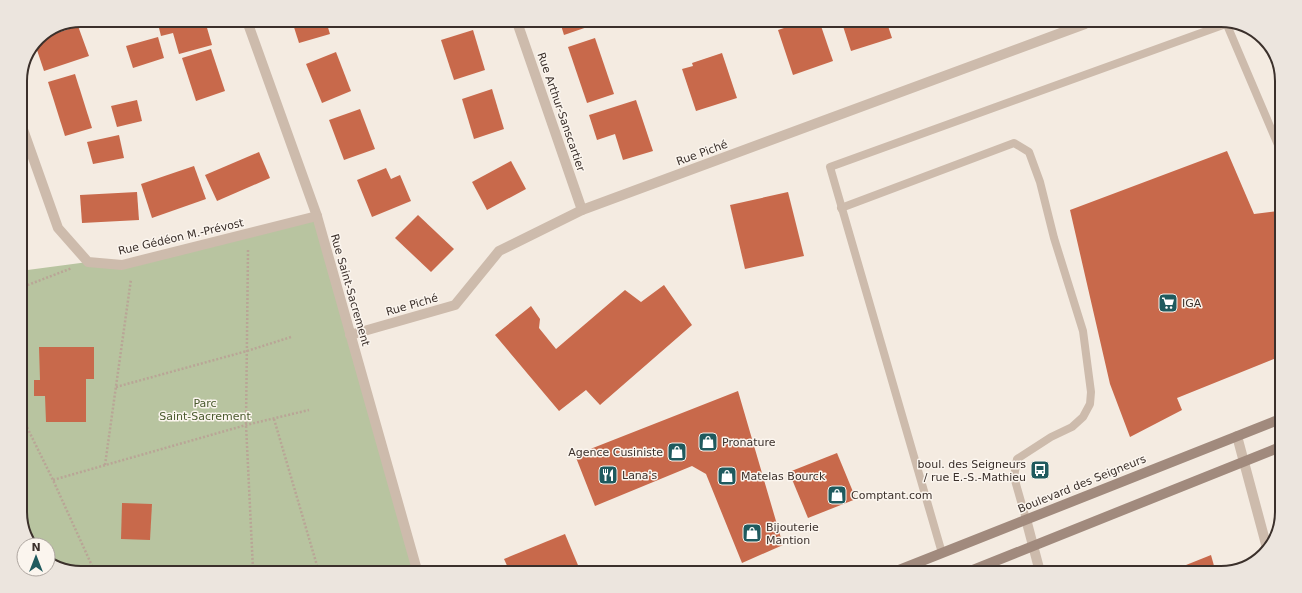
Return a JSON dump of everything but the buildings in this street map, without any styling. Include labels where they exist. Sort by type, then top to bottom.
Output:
[{"type":"main road","name":"Boulevard des Seigneurs","points":[[909,566],[1275,421]]},
{"type":"main road","points":[[982,566],[1275,449]]},
{"type":"street","name":"Rue Saint-Sacrement","points":[[250,27],[317,216],[416,566]]},
{"type":"street","name":"Rue Arthur-Sanscartier","points":[[519,27],[582,210]]},
{"type":"street","name":"Rue Piché","points":[[350,335],[456,305],[499,251],[582,210],[1077,27]]},
{"type":"street","points":[[27,142],[58,228],[88,262]]},
{"type":"street","name":"Rue Gédéon M.-Prévost","points":[[88,262],[122,265],[317,216]]},
{"type":"street","points":[[1237,436],[1266,543]]},
{"type":"street","points":[[1026,519],[1038,566]]},
{"type":"lane","points":[[942,553],[830,167],[1217,27]]},
{"type":"lane","points":[[1228,28],[1275,138]]},
{"type":"lane","points":[[841,208],[1014,143],[1029,152],[1040,182],[1054,238],[1083,331],[1091,392],[1090,404],[1083,417],[1072,427],[1052,437],[1017,459],[1014,477],[1026,519]]},
{"type":"path","points":[[248,234],[246,425],[253,566]]},
{"type":"path","points":[[27,285],[88,262]]},
{"type":"path","points":[[105,465],[133,262]]},
{"type":"path","points":[[116,387],[247,351],[291,337]]},
{"type":"path","points":[[53,480],[246,425],[309,410]]},
{"type":"path","points":[[274,419],[317,566]]},
{"type":"path","points":[[27,427],[92,566]]},
{"type":"green space","name":"Parc Saint-Sacrement","points":[[317,216],[416,566],[81,566],[70,565],[56,560],[56,537],[34,537],[27,516],[27,270],[88,262],[122,265]]},
{"type":"place","name":"IGA","points":[[1168,303]]},
{"type":"place","name":"Pronature","points":[[708,442]]},
{"type":"place","name":"Agence Cusiniste","points":[[677,452]]},
{"type":"place","name":"boul. des Seigneurs / rue E.-S.-Mathieu","points":[[1040,470]]},
{"type":"place","name":"Lana's","points":[[608,475]]},
{"type":"place","name":"Matelas Bourck","points":[[727,476]]},
{"type":"place","name":"Comptant.com","points":[[837,495]]},
{"type":"place","name":"Bijouterie Mantion","points":[[752,533]]}]
